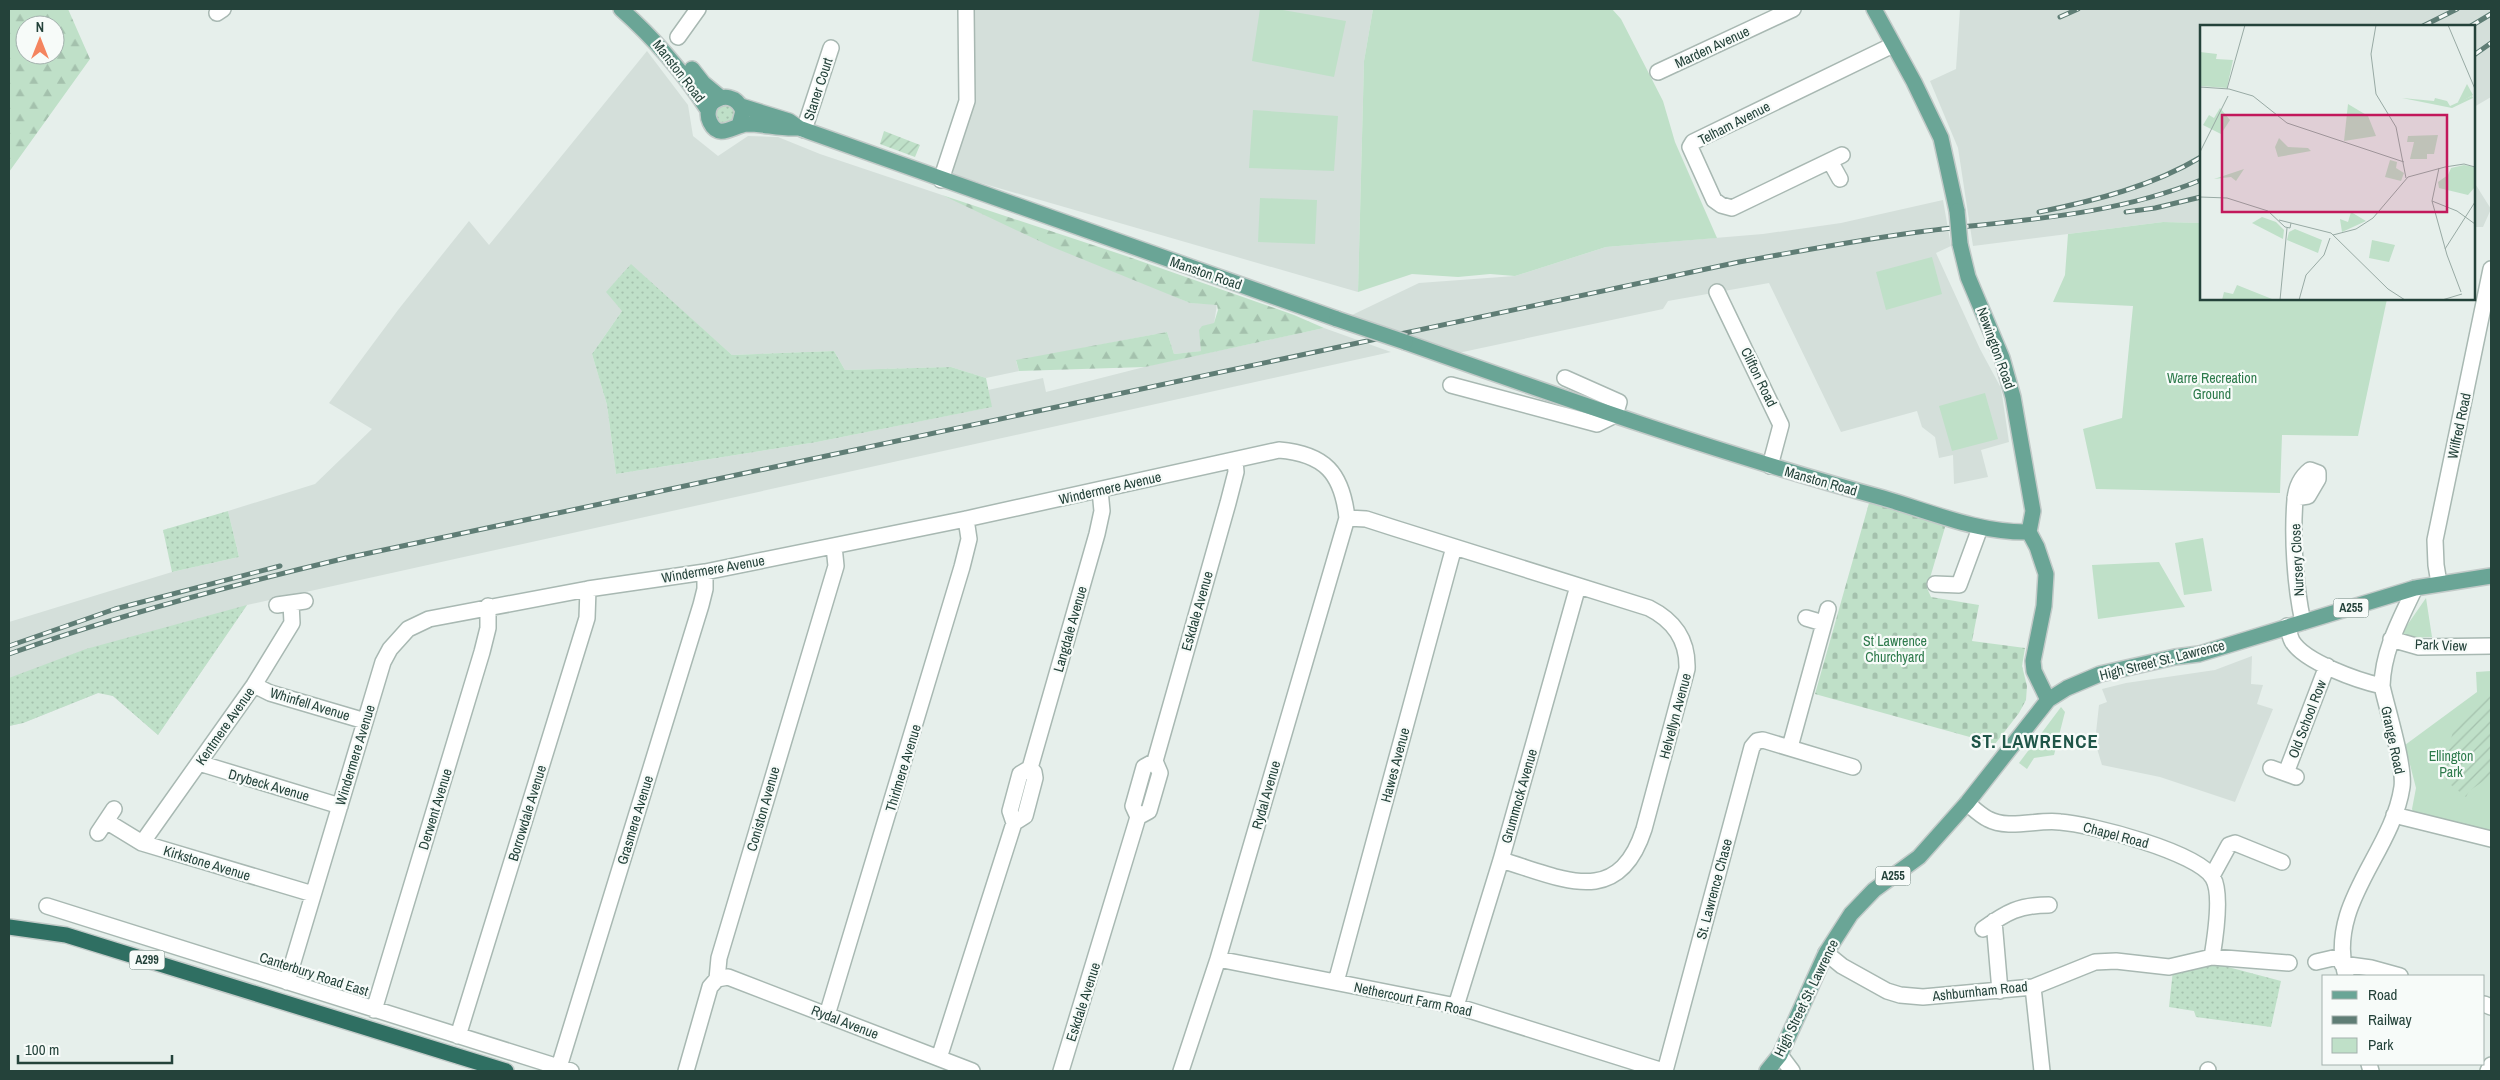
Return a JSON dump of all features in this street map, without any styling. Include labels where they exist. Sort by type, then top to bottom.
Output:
[{"type":"highway","name":"A299","points":[[9,927],[66,935],[506,1071]]},
{"type":"main road","name":"Manston Road","points":[[621,9],[649,34],[679,68],[708,110],[710,122],[715,129],[729,132],[746,124],[783,129],[802,129]]},
{"type":"main road","name":"Newington Road","points":[[1874,9],[1914,82],[1941,138],[1956,211],[1960,244],[1968,277],[2008,374],[2033,511],[2029,532]]},
{"type":"main road","name":"Manston Road","points":[[649,34],[671,44],[703,83],[720,97],[732,98],[741,106],[789,121],[802,129],[941,180],[1615,415],[1770,466],[1980,528],[2005,532],[2029,532]]},
{"type":"main road","name":"Manston Road","points":[[708,110],[720,97]]},
{"type":"main road","points":[[739,126],[743,116],[741,106]]},
{"type":"main road","points":[[2029,532],[2037,547],[2046,574],[2044,606],[2033,661],[2034,671],[2048,700]]},
{"type":"main road","name":"A255","points":[[2415,588],[2491,576]]},
{"type":"main road","name":"High Street St. Lawrence","points":[[1767,1071],[1780,1055],[1826,953],[1851,914],[1874,890],[1919,857],[1967,803],[2048,700],[2067,688],[2100,674],[2175,657],[2199,654],[2415,588]]},
{"type":"street","points":[[678,36],[698,9]]},
{"type":"street","points":[[941,180],[967,101],[966,9]]},
{"type":"street","name":"Marden Avenue","points":[[1658,72],[1793,9]]},
{"type":"street","name":"Telham Avenue","points":[[1840,179],[1836,158],[1732,208],[1721,206],[1714,200],[1690,147],[1694,142],[1893,45]]},
{"type":"street","name":"Staner Court","points":[[802,129],[831,48]]},
{"type":"street","name":"Wilfred Road","points":[[2439,583],[2435,540],[2491,269]]},
{"type":"street","name":"Clifton Road","points":[[1717,292],[1781,426],[1770,466]]},
{"type":"street","points":[[1451,385],[1597,424],[1615,415],[1619,402],[1565,378]]},
{"type":"street","name":"Windermere Avenue","points":[[287,982],[383,662],[390,649],[408,629],[429,619],[488,606],[705,572],[966,519],[1280,450],[1296,451],[1311,456],[1326,465],[1342,486],[1347,518]]},
{"type":"street","name":"Eskdale Avenue","points":[[1061,1071],[1138,817],[1133,806],[1144,767],[1155,761],[1228,503],[1236,472],[1235,460]]},
{"type":"street","name":"Langdale Avenue","points":[[939,1058],[1014,823],[1024,816],[1035,778],[1034,772],[1030,768],[1097,534],[1102,511],[1100,490]]},
{"type":"street","name":"Nursery Close","points":[[2295,498],[2299,595],[2303,622]]},
{"type":"street","name":"Helvellyn Avenue","points":[[1347,518],[1366,519],[1649,608],[1664,616],[1683,640],[1688,654],[1688,669],[1639,846],[1627,866],[1612,877],[1590,882],[1570,881],[1501,860]]},
{"type":"street","name":"Rydal Avenue","points":[[1181,1071],[1218,959],[1347,518]]},
{"type":"street","name":"Thirlmere Avenue","points":[[827,1015],[962,567],[969,539],[966,519]]},
{"type":"street","points":[[1935,584],[1959,585],[1980,528]]},
{"type":"street","name":"Coniston Avenue","points":[[686,1071],[710,987],[718,979],[719,958],[836,566],[834,546]]},
{"type":"street","name":"Hawes Avenue","points":[[1336,982],[1454,547]]},
{"type":"street","name":"Grasmere Avenue","points":[[565,1069],[701,605],[705,589],[705,572]]},
{"type":"street","name":"Grummock Avenue","points":[[1456,1006],[1501,860],[1578,586]]},
{"type":"street","name":"Grange Road","points":[[2343,965],[2340,941],[2348,913],[2394,815],[2402,784],[2401,771],[2382,686],[2391,639],[2415,588]]},
{"type":"street","name":"Borrowdale Avenue","points":[[458,1036],[587,618],[588,589]]},
{"type":"street","name":"Kentmere Avenue","points":[[142,843],[254,685],[292,623],[291,603]]},
{"type":"street","name":"Derwent Avenue","points":[[374,1010],[484,644],[488,628],[488,606]]},
{"type":"street","points":[[1790,747],[1826,616],[1806,618]]},
{"type":"street","points":[[2288,626],[2295,645],[2305,654],[2328,666],[2382,686]]},
{"type":"street","name":"Park View","points":[[2391,639],[2418,647],[2491,646]]},
{"type":"street","name":"Old School Row","points":[[2271,768],[2291,775],[2328,666]]},
{"type":"street","name":"Whinfell Avenue","points":[[254,685],[270,693],[366,721]]},
{"type":"street","name":"St. Lawrence Chase","points":[[1664,1071],[1752,748],[1757,741],[1763,740],[1790,747],[1844,769]]},
{"type":"street","name":"Drybeck Avenue","points":[[199,763],[340,806]]},
{"type":"street","name":"Chapel Road","points":[[1967,803],[1988,819],[2003,824],[2061,822],[2140,839],[2178,856],[2212,876]]},
{"type":"street","points":[[2394,815],[2491,839]]},
{"type":"street","name":"Kirkstone Avenue","points":[[106,821],[142,843],[313,894]]},
{"type":"street","points":[[2212,957],[2217,900],[2212,876],[2229,845],[2235,843],[2282,862]]},
{"type":"street","name":"Canterbury Road East","points":[[47,906],[565,1069]]},
{"type":"street","points":[[2000,991],[1989,925],[2011,910],[2027,906],[2049,906]]},
{"type":"street","name":"Ashburnham Road","points":[[1826,953],[1842,966],[1887,990],[1900,995],[1923,997],[2033,987],[2095,962],[2116,960],[2169,967],[2212,957],[2289,963]]},
{"type":"street","name":"Nethercourt Farm Road","points":[[1218,959],[1456,1006],[1664,1071]]},
{"type":"street","points":[[2316,962],[2370,968],[2396,975]]},
{"type":"street","name":"Rydal Avenue","points":[[718,979],[728,977],[972,1071]]},
{"type":"street","points":[[2033,987],[2042,1071]]},
{"type":"street","points":[[1780,1055],[1792,1071]]},
{"type":"street","points":[[2488,1071],[2491,1065]]},
{"type":"shaded area","points":[[972,9],[1373,9],[1364,61],[1358,292],[950,174],[974,102]]},
{"type":"shaded area","points":[[1960,9],[2491,9],[2491,97],[2475,106],[2475,25],[2200,25],[2200,223],[2163,222],[1973,246],[1958,148],[1930,81],[1956,69]]},
{"type":"shaded area","points":[[647,51],[688,105],[693,136],[718,156],[748,136],[778,137],[820,154],[942,195],[1190,303],[1217,304],[1214,324],[1202,351],[1174,354],[1167,332],[1016,361],[1019,371],[986,378],[951,367],[845,370],[834,351],[732,355],[631,265],[622,311],[592,354],[607,405],[616,474],[817,442],[991,407],[988,390],[1043,378],[1046,392],[1156,364],[1324,328],[1391,352],[247,605],[158,735],[113,696],[105,693],[98,693],[23,723],[9,726],[9,622],[172,572],[239,557],[228,511],[315,484],[372,429],[329,403],[398,310],[469,221],[489,245]]},
{"type":"shaded area","points":[[2475,184],[2491,209],[2483,227],[2475,227]]},
{"type":"shaded area","points":[[1943,200],[1951,246],[1936,253],[1980,349],[2001,388],[2009,442],[1981,450],[1988,477],[1954,484],[1953,455],[1939,458],[1935,437],[1922,427],[1917,411],[1841,432],[1769,283],[1668,301],[1663,309],[1458,353],[1354,319],[1352,315],[1419,283],[1515,276],[1606,247],[1763,234],[1841,223]]},
{"type":"shaded area","points":[[2252,656],[2251,684],[2263,685],[2257,704],[2273,709],[2235,802],[2160,777],[2102,765],[2095,742],[2099,705],[2107,702],[2102,689],[2126,683],[2215,670]]},
{"type":"green space","points":[[9,9],[68,9],[90,59],[9,172]]},
{"type":"green space","points":[[1260,9],[1277,9],[1346,21],[1334,77],[1252,61]]},
{"type":"green space","points":[[1373,9],[1612,9],[1621,19],[1663,101],[1675,142],[1717,238],[1606,247],[1515,276],[1490,274],[1458,277],[1412,274],[1358,292],[1364,61]]},
{"type":"green space","points":[[725,104],[732,107],[735,114],[732,121],[725,124],[718,121],[715,114],[718,107]]},
{"type":"green space","points":[[1253,110],[1338,116],[1334,171],[1249,168]]},
{"type":"green space","points":[[884,131],[920,145],[915,157],[880,144]]},
{"type":"green space","points":[[942,195],[1126,256],[1294,315],[1324,328],[1145,367],[1019,371],[1016,360],[1167,332],[1174,354],[1201,351],[1199,330],[1202,326],[1214,323],[1218,310],[1217,305],[1190,303],[1050,246]]},
{"type":"green space","points":[[1260,198],[1317,200],[1315,244],[1258,242]]},
{"type":"green space","name":"Warre Recreation Ground","points":[[2163,222],[2200,223],[2200,300],[2387,300],[2358,436],[2282,435],[2280,493],[2096,489],[2083,429],[2122,418],[2133,306],[2053,302],[2065,275],[2068,234]]},
{"type":"green space","points":[[1932,257],[1942,294],[1886,310],[1876,272]]},
{"type":"green space","points":[[631,264],[732,355],[834,351],[845,370],[951,367],[986,378],[992,407],[817,442],[616,474],[607,405],[592,354],[622,311],[606,292]]},
{"type":"green space","points":[[1985,393],[1998,439],[1952,451],[1939,406]]},
{"type":"green space","name":"St Lawrence Churchyard","points":[[1869,503],[1946,524],[1927,588],[1931,597],[1979,605],[1972,641],[2025,648],[2022,666],[2027,686],[2026,700],[2019,713],[1995,744],[1815,694]]},
{"type":"green space","points":[[228,511],[239,557],[172,572],[163,530]]},
{"type":"green space","points":[[2203,538],[2212,591],[2184,595],[2175,543]]},
{"type":"green space","points":[[2159,562],[2185,607],[2098,619],[2092,565]]},
{"type":"green space","points":[[2426,598],[2432,637],[2411,638],[2401,634]]},
{"type":"green space","points":[[247,605],[158,735],[113,696],[98,693],[23,723],[9,726],[9,678],[86,649]]},
{"type":"green space","name":"Ellington Park","points":[[2491,671],[2491,832],[2414,814],[2412,809],[2416,788],[2405,745],[2477,692],[2476,672]]},
{"type":"green space","points":[[2491,692],[2491,776],[2469,791],[2466,797],[2446,781],[2446,760],[2453,731]]},
{"type":"green space","points":[[2061,707],[2065,712],[2054,755],[2034,758],[2027,769],[2019,763]]},
{"type":"green space","points":[[2209,962],[2281,981],[2271,1027],[2196,1017],[2194,1011],[2169,1007],[2173,970]]},
{"type":"railway","points":[[2060,17],[2078,9]]},
{"type":"railway","points":[[2425,25],[2457,9]]},
{"type":"railway","points":[[2473,25],[2491,14]]},
{"type":"railway","points":[[2475,54],[2491,43]]},
{"type":"railway","points":[[2039,212],[2123,191],[2163,176],[2200,158]]},
{"type":"railway","points":[[9,654],[92,626],[176,602],[346,558],[1739,262],[1902,234],[2031,220],[2100,209],[2134,202],[2200,180]]},
{"type":"railway","points":[[2126,212],[2155,208],[2200,197]]},
{"type":"railway","points":[[9,646],[115,609],[280,566]]},
{"type":"district","name":"ST. LAWRENCE","points":[[2035,741]]}]
